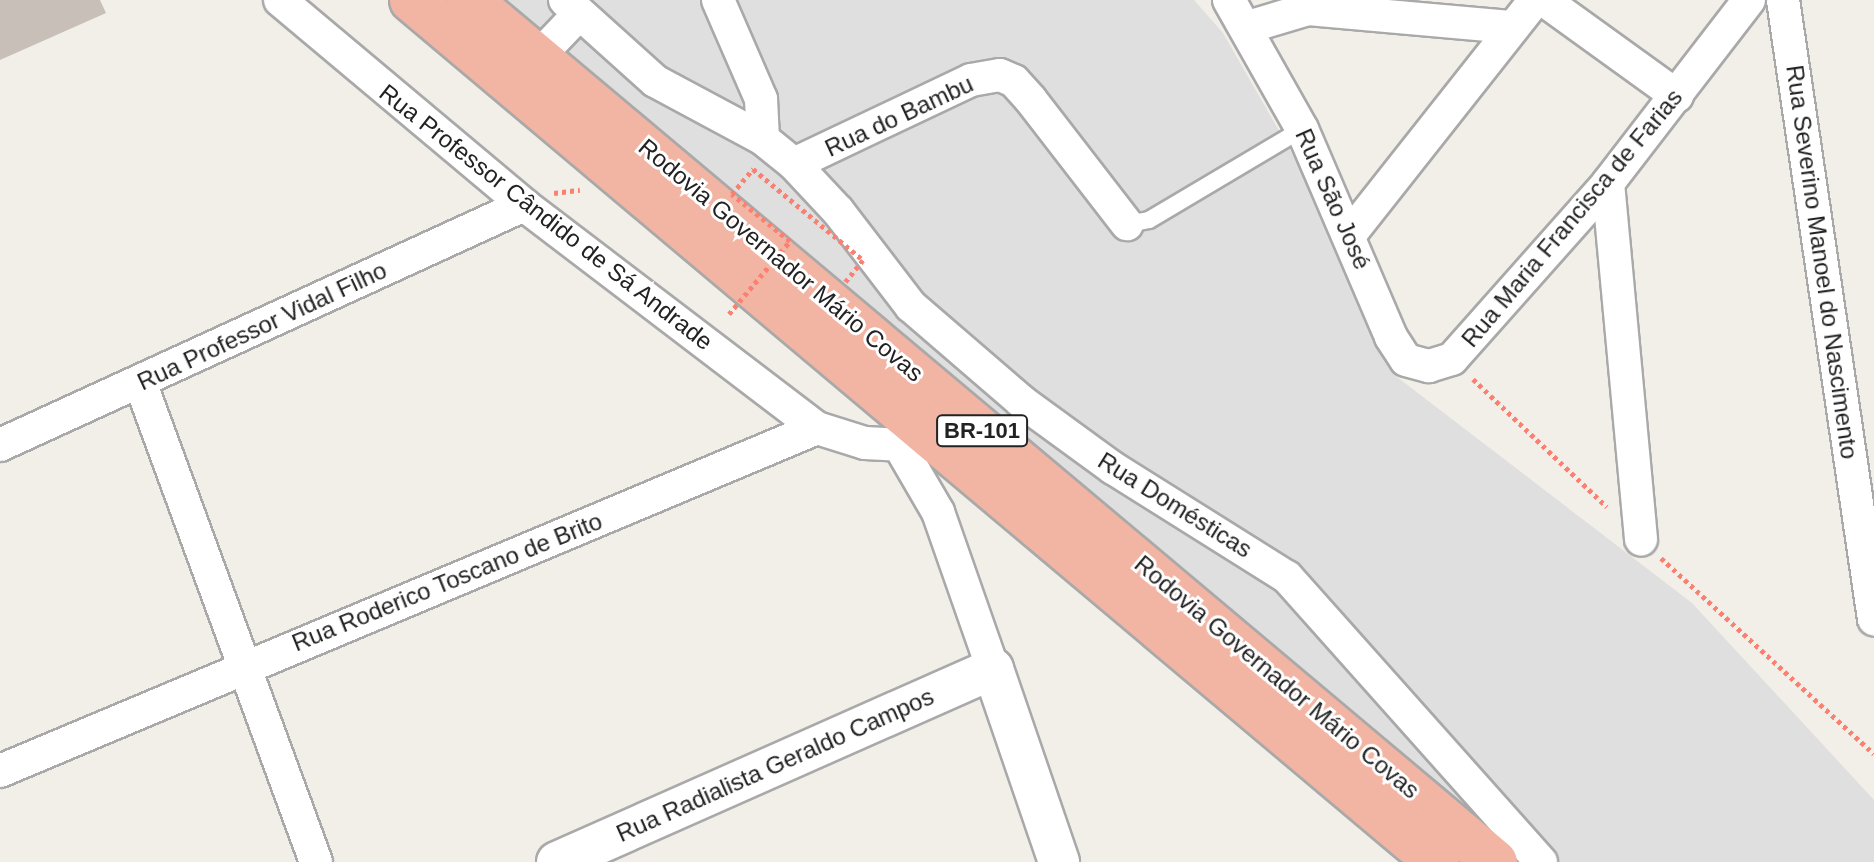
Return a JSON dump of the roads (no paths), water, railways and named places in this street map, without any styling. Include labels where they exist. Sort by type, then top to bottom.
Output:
[{"type":"highway","name":"Rodovia Governador Mário Covas","points":[[412,0],[909,434],[1437,862]]},
{"type":"highway","name":"Rodovia Governador Mário Covas","points":[[469,0],[1495,862]]},
{"type":"street","name":"Rua Professor Cândido de Sá Andrade","points":[[280,0],[524,205],[817,428]]},
{"type":"street","points":[[718,0],[761,99],[763,139]]},
{"type":"street","name":"Rua São José","points":[[1229,0],[1248,27],[1302,129],[1351,233],[1399,351],[1416,366],[1452,359]]},
{"type":"street","points":[[1351,233],[1510,27],[1535,0]]},
{"type":"street","points":[[1544,0],[1677,96]]},
{"type":"street","name":"Rua Maria Francisca de Farias","points":[[1452,359],[1608,183],[1749,0]]},
{"type":"street","name":"Rua Severino Manoel do Nascimento","points":[[1783,0],[1874,619]]},
{"type":"street","points":[[538,57],[572,7]]},
{"type":"street","name":"Rua Domésticas","points":[[572,7],[655,81],[763,139],[794,164],[838,211],[911,306],[1021,401],[1113,468],[1287,577],[1541,862]]},
{"type":"street","points":[[1248,27],[1308,9],[1510,27]]},
{"type":"street","name":"Rua do Bambu","points":[[794,164],[971,80],[1000,75],[1014,81],[1031,100],[1127,224]]},
{"type":"street","points":[[1608,183],[1641,539]]},
{"type":"street","name":"Rua Professor Vidal Filho","points":[[0,445],[524,205]]},
{"type":"street","points":[[140,382],[316,862]]},
{"type":"street","points":[[817,428],[865,443],[909,434],[1059,862]]},
{"type":"street","name":"Rua Roderico Toscano de Brito","points":[[0,771],[817,428]]},
{"type":"street","name":"Rua Radialista Geraldo Campos","points":[[557,862],[993,669]]},
{"type":"lane","points":[[1127,224],[1149,220],[1302,129]]}]
